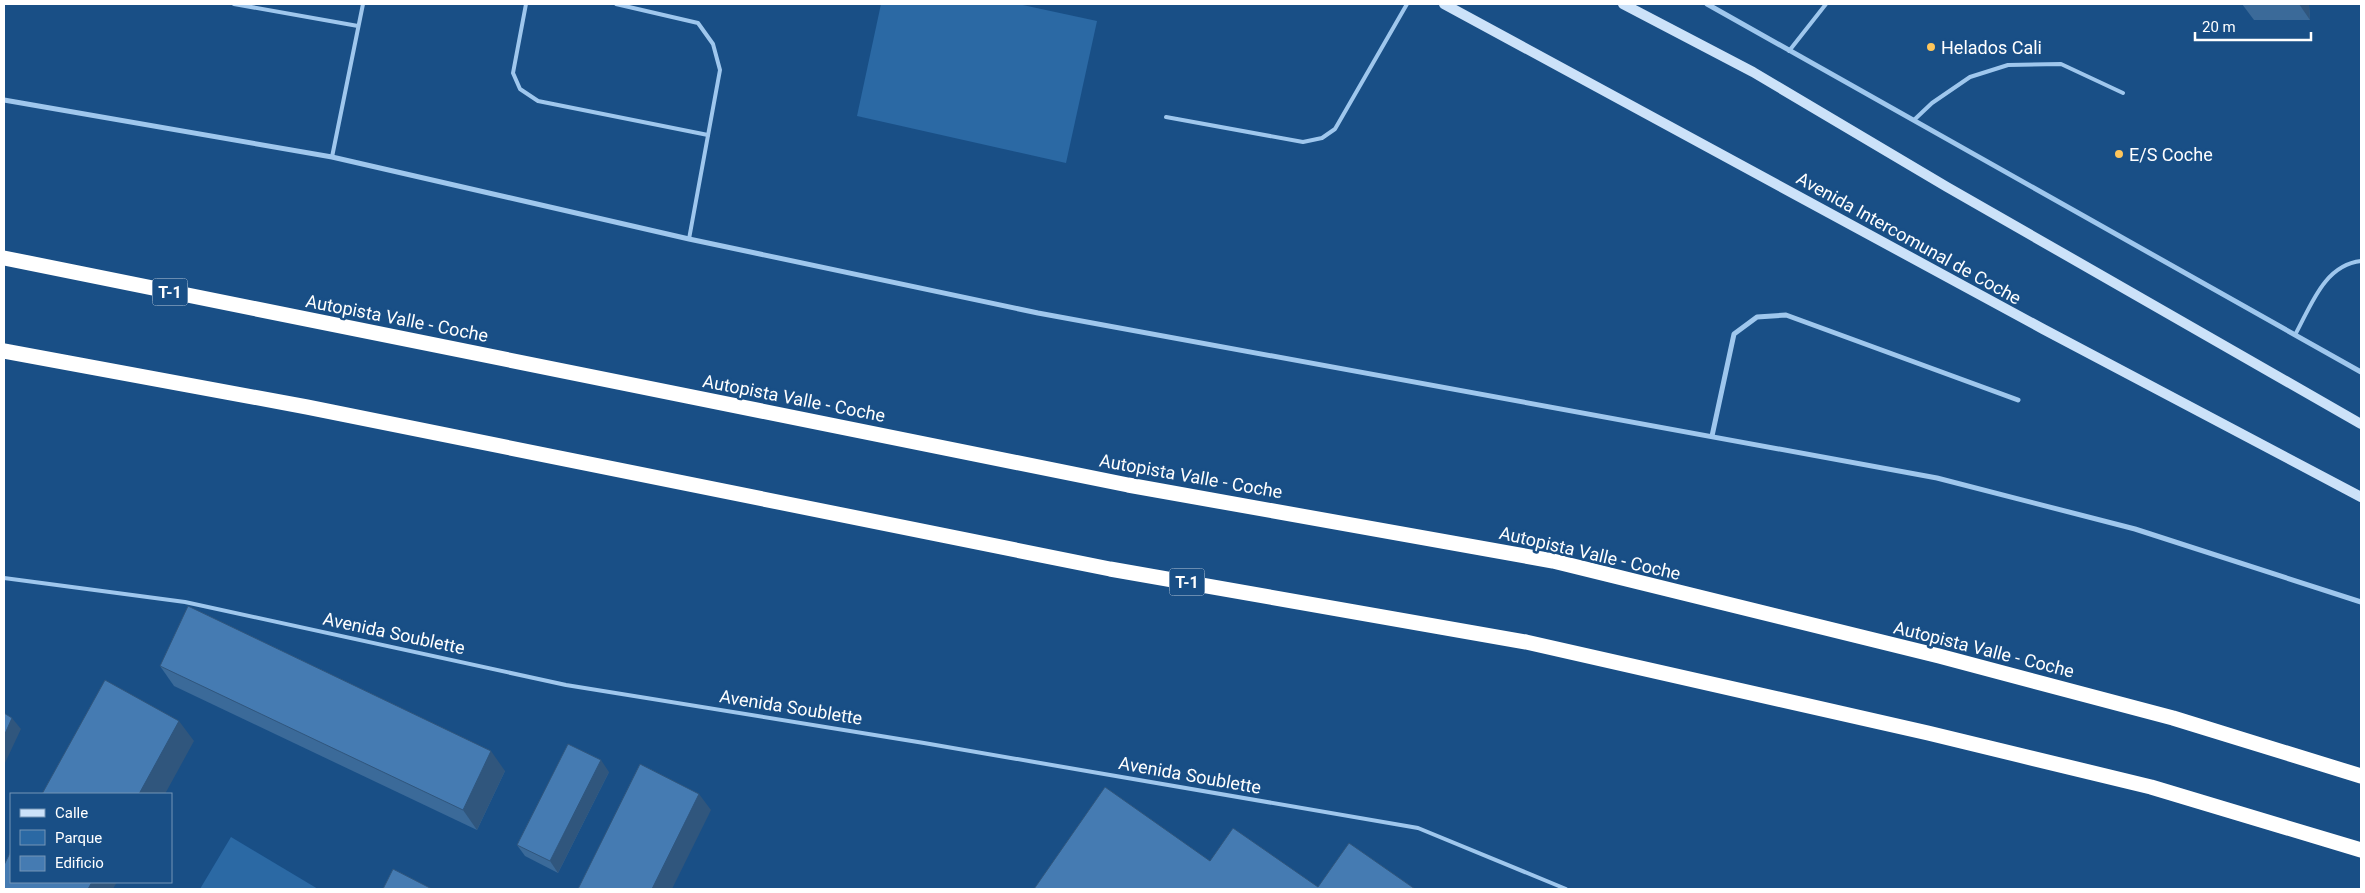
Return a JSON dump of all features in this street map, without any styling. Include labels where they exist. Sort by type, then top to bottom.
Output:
[{"type":"highway","name":"Autopista Valle - Coche","points":[[4,258],[1128,485],[1553,561],[2154,713],[2361,776]]},
{"type":"highway","name":"T-1","points":[[4,351],[307,407],[1110,569],[1526,642],[1928,732],[2151,787],[2361,850]]},
{"type":"main road","name":"Avenida Intercomunal de Coche","points":[[1444,4],[2034,325],[2361,497]]},
{"type":"main road","points":[[1623,4],[1753,72],[1956,192],[2361,424]]},
{"type":"street","points":[[1707,4],[2361,372]]},
{"type":"street","points":[[4,100],[332,157],[689,238],[1048,314],[1937,478],[2135,529],[2361,602]]},
{"type":"street","points":[[1712,436],[1734,334],[1757,317],[1786,315],[2018,400]]},
{"type":"lane","points":[[234,4],[358,26]]},
{"type":"lane","points":[[332,157],[363,4]]},
{"type":"lane","points":[[526,4],[512,73],[520,89],[538,100],[708,135]]},
{"type":"lane","points":[[616,4],[698,22],[713,44],[720,70],[689,238]]},
{"type":"lane","points":[[1166,117],[1303,142],[1322,138],[1335,129],[1407,4]]},
{"type":"lane","points":[[1789,51],[1826,4]]},
{"type":"lane","points":[[1914,120],[1932,103],[1970,77],[2008,65],[2061,64],[2123,93]]},
{"type":"lane","points":[[2295,335],[2325,279],[2351,262],[2361,261]]},
{"type":"lane","name":"Avenida Soublette","points":[[4,578],[185,602],[566,685],[934,744],[1418,828],[1566,889]]},
{"type":"green space","points":[[881,4],[1018,4],[1097,21],[1066,163],[857,116]]},
{"type":"green space","points":[[231,837],[318,889],[200,889]]},
{"type":"building","points":[[188,606],[491,751],[463,810],[160,666]]},
{"type":"building","points":[[105,680],[179,721],[140,793],[43,793]]},
{"type":"building","points":[[4,713],[12,718],[4,736]]},
{"type":"building","points":[[568,744],[601,760],[550,861],[517,845]]},
{"type":"building","points":[[640,764],[699,794],[652,889],[578,889]]},
{"type":"building","points":[[1105,787],[1210,861],[1233,828],[1318,887],[1349,843],[1415,889],[1034,889]]},
{"type":"building","points":[[10,853],[10,883],[91,883],[88,889],[4,889],[4,865]]},
{"type":"building","points":[[393,869],[432,889],[383,889]]},
{"type":"place","name":"Helados Cali","points":[[1931,47]]},
{"type":"place","name":"E/S Coche","points":[[2119,154]]}]
